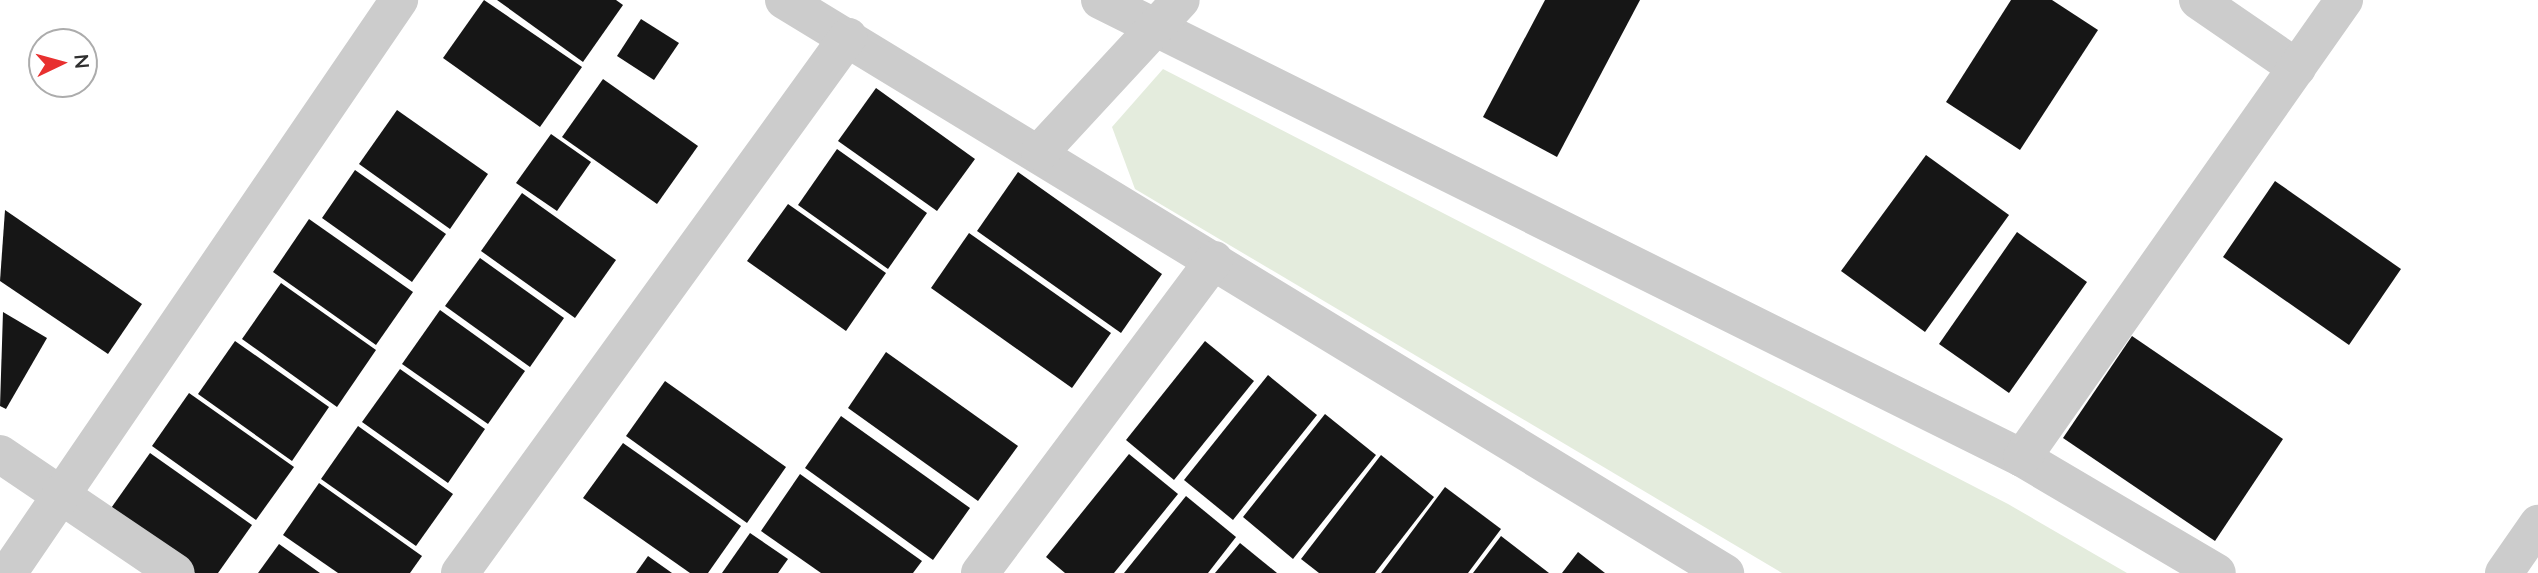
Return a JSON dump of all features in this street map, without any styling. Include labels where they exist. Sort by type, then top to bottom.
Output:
[{"type":"street","points":[[8,573],[399,0]]},
{"type":"street","points":[[784,0],[1040,152],[1214,260],[1684,563],[1725,573]]},
{"type":"street","points":[[1100,0],[1151,30],[2022,458],[2217,573]]},
{"type":"street","points":[[1040,152],[1181,0]]},
{"type":"street","points":[[2198,0],[2297,68]]},
{"type":"street","points":[[2022,458],[2344,0]]},
{"type":"street","points":[[460,573],[848,37]]},
{"type":"street","points":[[986,571],[1214,260]]},
{"type":"street","points":[[0,454],[64,493],[176,573]]},
{"type":"street","points":[[2504,573],[2538,524]]},
{"type":"green space","points":[[1163,69],[2008,504],[2127,573],[1782,573],[1135,189],[1112,127]]},
{"type":"building","points":[[484,0],[582,67],[540,127],[443,58]]},
{"type":"building","points":[[497,0],[616,0],[623,5],[583,62]]},
{"type":"building","points":[[1545,0],[1640,0],[1557,157],[1483,117]]},
{"type":"building","points":[[2011,0],[2052,0],[2098,30],[2020,150],[1946,102]]},
{"type":"building","points":[[641,19],[679,43],[654,80],[617,56]]},
{"type":"building","points":[[603,79],[698,146],[657,204],[562,137]]},
{"type":"building","points":[[876,88],[975,159],[937,211],[838,141]]},
{"type":"building","points":[[397,110],[488,174],[450,229],[359,164]]},
{"type":"building","points":[[551,134],[591,162],[557,211],[516,183]]},
{"type":"building","points":[[837,149],[927,213],[888,269],[798,205]]},
{"type":"building","points":[[1926,155],[2009,215],[1925,332],[1841,271]]},
{"type":"building","points":[[355,170],[446,234],[412,282],[322,218]]},
{"type":"building","points":[[1018,172],[1162,274],[1121,333],[977,231]]},
{"type":"building","points":[[2275,181],[2401,269],[2349,345],[2223,257]]},
{"type":"building","points":[[522,193],[616,260],[575,318],[481,251]]},
{"type":"building","points":[[788,204],[886,273],[846,331],[747,261]]},
{"type":"building","points":[[5,210],[142,304],[108,354],[0,281]]},
{"type":"building","points":[[309,219],[413,292],[376,345],[273,272]]},
{"type":"building","points":[[2017,232],[2087,282],[2009,393],[1939,344]]},
{"type":"building","points":[[969,233],[1111,333],[1072,388],[931,288]]},
{"type":"building","points":[[480,258],[564,318],[530,367],[445,306]]},
{"type":"building","points":[[281,283],[376,350],[337,407],[242,339]]},
{"type":"building","points":[[440,310],[525,371],[488,424],[402,364]]},
{"type":"building","points":[[3,312],[47,338],[6,409],[0,406]]},
{"type":"building","points":[[2132,336],[2283,439],[2215,541],[2063,438]]},
{"type":"building","points":[[235,341],[329,407],[292,461],[198,394]]},
{"type":"building","points":[[1205,341],[1254,381],[1174,480],[1126,440]]},
{"type":"building","points":[[886,352],[1018,446],[978,501],[848,408]]},
{"type":"building","points":[[400,369],[485,429],[448,483],[362,422]]},
{"type":"building","points":[[1268,375],[1317,415],[1233,520],[1184,480]]},
{"type":"building","points":[[665,381],[786,467],[747,523],[626,436]]},
{"type":"building","points":[[189,393],[294,467],[256,520],[152,446]]},
{"type":"building","points":[[1325,414],[1376,455],[1293,559],[1243,517]]},
{"type":"building","points":[[841,416],[970,508],[933,560],[805,468]]},
{"type":"building","points":[[358,426],[453,494],[416,546],[321,479]]},
{"type":"building","points":[[623,443],[741,526],[708,573],[690,573],[583,498]]},
{"type":"building","points":[[150,453],[252,525],[218,573],[195,573],[109,511]]},
{"type":"building","points":[[1129,454],[1178,494],[1114,573],[1065,573],[1046,557]]},
{"type":"building","points":[[1381,455],[1434,497],[1375,573],[1319,573],[1301,559]]},
{"type":"building","points":[[800,474],[922,561],[913,573],[821,573],[761,531]]},
{"type":"building","points":[[319,483],[422,556],[410,573],[338,573],[283,535]]},
{"type":"building","points":[[1445,487],[1501,529],[1468,573],[1381,573]]},
{"type":"building","points":[[1186,496],[1236,537],[1208,573],[1124,573]]},
{"type":"building","points":[[750,533],[788,559],[778,573],[722,573]]},
{"type":"building","points":[[1501,536],[1549,573],[1473,573]]},
{"type":"building","points":[[1240,543],[1277,573],[1215,573]]},
{"type":"building","points":[[279,544],[320,573],[258,573]]},
{"type":"building","points":[[1578,552],[1605,573],[1562,573]]},
{"type":"building","points":[[648,556],[672,573],[636,573]]}]
